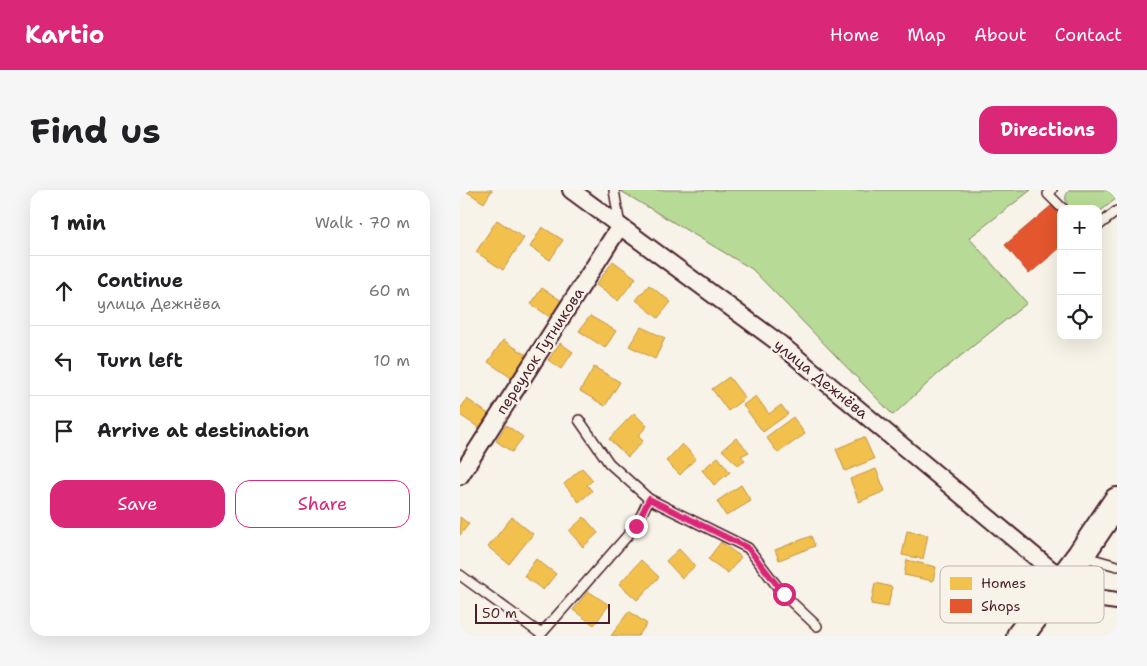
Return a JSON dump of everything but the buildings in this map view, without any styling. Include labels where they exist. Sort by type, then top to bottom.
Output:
[{"type":"main road","points":[[1072,566],[1117,501]]},
{"type":"main road","points":[[1020,636],[1029,623]]},
{"type":"street","name":"улица Дежнёва","points":[[571,190],[779,343],[1035,566]]},
{"type":"street","name":"переулок Гутникова","points":[[460,476],[620,226]]},
{"type":"street","points":[[1104,598],[1117,601]]},
{"type":"lane","points":[[614,190],[620,226]]},
{"type":"lane","points":[[1052,190],[1048,194],[1059,205]]},
{"type":"lane","points":[[1102,223],[1117,211]]},
{"type":"lane","points":[[579,420],[609,462],[649,499],[748,548],[784,594],[817,626]]},
{"type":"lane","points":[[460,575],[541,634],[636,526],[649,499]]},
{"type":"lane","points":[[1080,556],[1117,566]]},
{"type":"green space","points":[[619,190],[1031,190],[969,238],[1027,303],[938,374],[893,415],[752,269]]},
{"type":"green space","points":[[1070,190],[1117,190],[1117,198],[1102,210],[1102,205],[1068,205],[1066,197]]},
{"type":"route","points":[[636,526],[649,499],[748,548],[784,594]]}]
